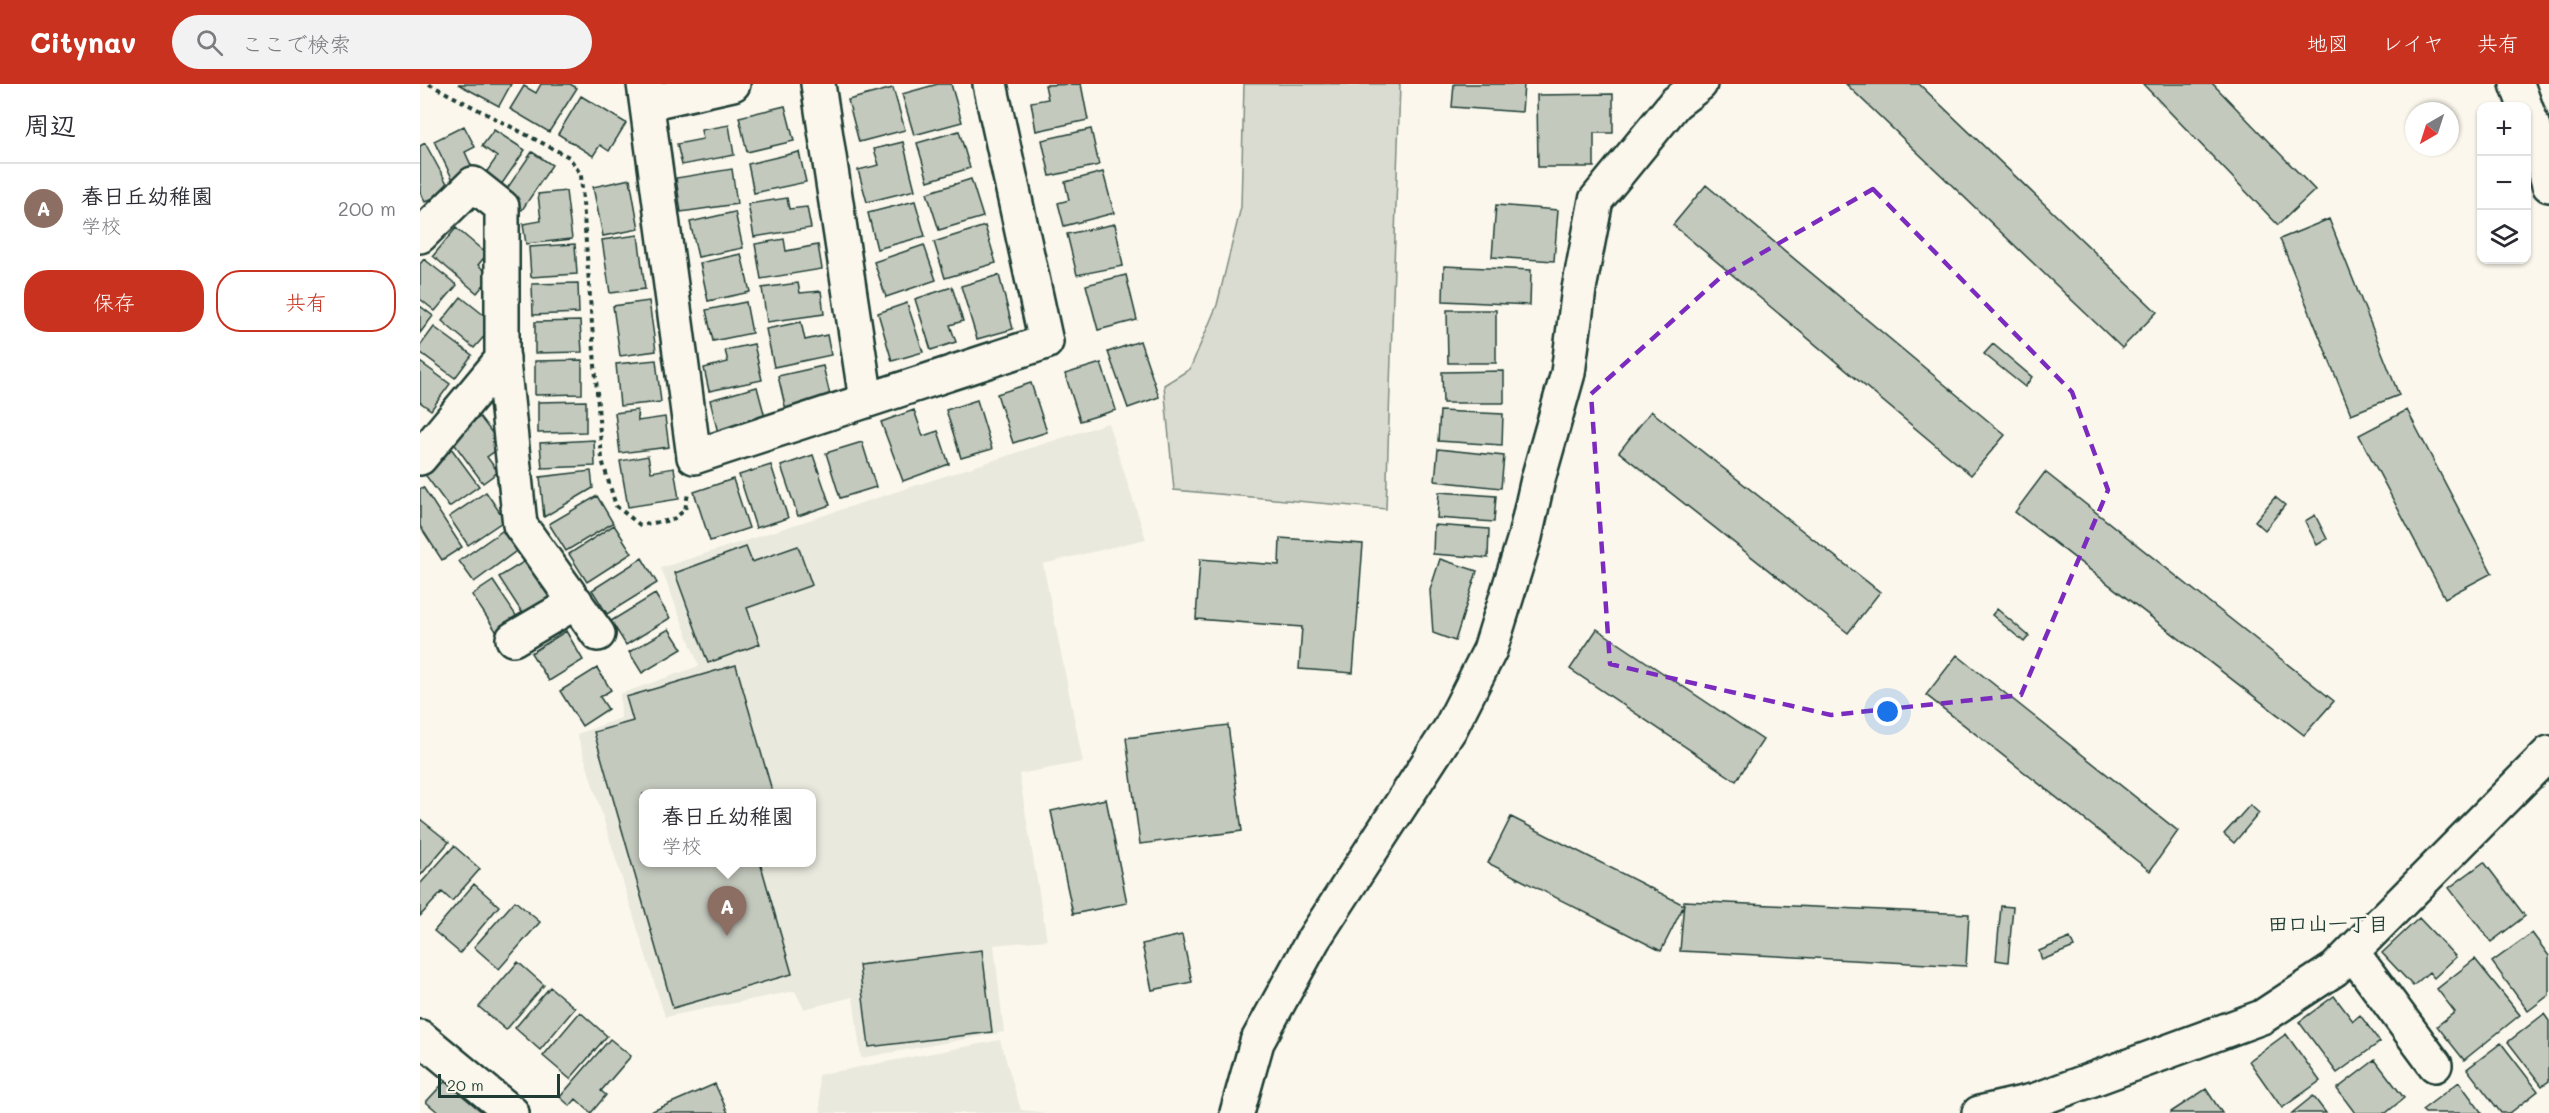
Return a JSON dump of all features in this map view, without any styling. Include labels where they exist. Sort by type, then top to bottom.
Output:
[{"type":"street","points":[[733,84],[646,93],[694,457],[1046,342],[990,84]]},
{"type":"street","points":[[818,84],[866,400]]},
{"type":"street","points":[[1237,1113],[1257,1041],[1313,940],[1449,729],[1490,650],[1525,537],[1538,479],[1568,373],[1579,289],[1596,200],[1674,103],[1700,84]]},
{"type":"street","points":[[2517,84],[2534,119],[2549,185]]},
{"type":"street","points":[[420,236],[473,184],[502,207],[503,358],[520,525],[598,634]]},
{"type":"street","points":[[420,458],[503,358]]},
{"type":"street","points":[[513,639],[576,602]]},
{"type":"street","points":[[1979,1113],[2036,1100],[2262,1017],[2335,969],[2549,753]]},
{"type":"street","points":[[2352,952],[2435,1065]]},
{"type":"street","points":[[424,1050],[512,1113]]},
{"type":"path","points":[[429,84],[569,157],[581,175],[602,460],[616,506],[640,525],[672,520],[685,510]]},
{"type":"highlighted area","points":[[1873,189],[2072,392],[2108,490],[2021,695],[1831,715],[1610,664],[1591,394],[1722,276]]},
{"type":"shaded area","points":[[1244,84],[1400,84],[1386,509],[1174,490],[1164,385],[1190,369],[1217,305],[1241,207]]},
{"type":"shaded area","points":[[1108,423],[1146,539],[1043,564],[1083,762],[1019,774],[1047,940],[994,945],[1004,1032],[861,1058],[853,997],[804,1009],[795,991],[665,1017],[577,734],[621,718],[620,694],[699,666],[661,568]]},
{"type":"shaded area","points":[[1000,1040],[1021,1110],[1048,1113],[821,1113],[818,1075]]},
{"type":"building","points":[[458,84],[511,84],[499,106]]},
{"type":"building","points":[[541,84],[570,84],[577,88],[549,132],[510,109],[524,86],[536,93]]},
{"type":"building","points":[[938,84],[951,84],[962,122],[914,135],[902,94]]},
{"type":"building","points":[[1081,84],[1088,120],[1036,131],[1031,102],[1048,99],[1045,85]]},
{"type":"building","points":[[1454,84],[1524,84],[1522,112],[1452,107]]},
{"type":"building","points":[[1846,84],[1919,84],[2157,312],[2122,348]]},
{"type":"building","points":[[2143,84],[2213,84],[2315,190],[2278,225]]},
{"type":"building","points":[[893,88],[905,130],[859,142],[848,100]]},
{"type":"building","points":[[1613,94],[1613,133],[1594,133],[1594,167],[1538,167],[1537,95]]},
{"type":"building","points":[[581,96],[626,123],[609,151],[600,145],[593,156],[558,134]]},
{"type":"building","points":[[785,106],[794,141],[747,152],[739,117]]},
{"type":"building","points":[[729,125],[734,155],[682,165],[677,144],[703,139],[701,130]]},
{"type":"building","points":[[464,126],[475,147],[465,152],[475,174],[455,184],[434,141]]},
{"type":"building","points":[[1091,129],[1099,165],[1050,176],[1042,140]]},
{"type":"building","points":[[494,130],[525,150],[499,188],[483,177],[497,157],[482,146]]},
{"type":"building","points":[[959,131],[970,168],[928,181],[917,143]]},
{"type":"building","points":[[903,142],[915,190],[867,202],[858,170],[879,165],[874,149]]},
{"type":"building","points":[[425,143],[450,189],[425,202],[420,192],[420,146]]},
{"type":"building","points":[[532,152],[552,165],[522,210],[502,196]]},
{"type":"building","points":[[799,152],[806,182],[754,193],[748,164]]},
{"type":"building","points":[[732,169],[737,204],[681,212],[676,178]]},
{"type":"building","points":[[1103,172],[1114,213],[1064,226],[1058,203],[1069,200],[1065,182]]},
{"type":"building","points":[[630,179],[639,229],[603,236],[593,187]]},
{"type":"building","points":[[971,179],[983,217],[939,230],[927,193]]},
{"type":"building","points":[[1706,185],[2005,435],[1971,475],[1673,225]]},
{"type":"building","points":[[566,191],[572,239],[526,244],[523,224],[541,221],[538,194]]},
{"type":"building","points":[[787,198],[789,209],[807,207],[811,228],[754,237],[748,204]]},
{"type":"building","points":[[915,201],[925,236],[877,249],[868,213]]},
{"type":"building","points":[[1496,205],[1558,210],[1554,261],[1492,257]]},
{"type":"building","points":[[735,212],[743,248],[698,257],[690,222]]},
{"type":"building","points":[[2329,219],[2399,395],[2351,414],[2280,239]]},
{"type":"building","points":[[1115,224],[1123,266],[1077,275],[1067,234]]},
{"type":"building","points":[[985,226],[996,263],[945,278],[934,242]]},
{"type":"building","points":[[456,228],[487,254],[478,265],[491,276],[477,293],[433,256]]},
{"type":"building","points":[[638,235],[645,289],[610,293],[602,240]]},
{"type":"building","points":[[784,239],[786,251],[818,245],[822,269],[761,279],[755,244]]},
{"type":"building","points":[[575,244],[577,274],[531,277],[529,247]]},
{"type":"building","points":[[924,245],[936,280],[886,297],[874,262]]},
{"type":"building","points":[[741,254],[750,292],[708,301],[700,263]]},
{"type":"building","points":[[424,259],[457,285],[435,311],[420,299],[420,264]]},
{"type":"building","points":[[1444,266],[1531,270],[1530,305],[1443,301]]},
{"type":"building","points":[[999,275],[1013,329],[977,339],[961,286]]},
{"type":"building","points":[[1126,275],[1137,320],[1098,330],[1086,285]]},
{"type":"building","points":[[578,283],[579,313],[533,315],[532,284]]},
{"type":"building","points":[[798,283],[800,293],[821,291],[824,314],[767,322],[762,288]]},
{"type":"building","points":[[952,287],[963,321],[950,325],[956,342],[931,350],[915,299]]},
{"type":"building","points":[[461,297],[495,324],[474,348],[442,321]]},
{"type":"building","points":[[649,301],[656,351],[620,356],[613,306]]},
{"type":"building","points":[[746,302],[752,333],[713,341],[706,310]]},
{"type":"building","points":[[907,303],[923,352],[892,361],[878,313]]},
{"type":"building","points":[[420,306],[433,316],[420,333]]},
{"type":"building","points":[[1447,310],[1496,310],[1496,363],[1448,363]]},
{"type":"building","points":[[580,321],[582,352],[535,353],[535,322]]},
{"type":"building","points":[[801,322],[805,340],[827,335],[831,355],[774,367],[766,329]]},
{"type":"building","points":[[434,327],[472,355],[455,378],[420,352],[420,346]]},
{"type":"building","points":[[1140,341],[1159,397],[1128,408],[1108,352]]},
{"type":"building","points":[[754,344],[762,380],[709,391],[704,368],[728,362],[725,350]]},
{"type":"building","points":[[1993,344],[2032,377],[2025,387],[1984,354]]},
{"type":"building","points":[[582,360],[582,394],[535,395],[535,361]]},
{"type":"building","points":[[656,360],[661,402],[620,406],[616,364]]},
{"type":"building","points":[[420,362],[450,384],[431,410],[420,402]]},
{"type":"building","points":[[1101,363],[1116,410],[1080,421],[1065,374]]},
{"type":"building","points":[[823,366],[831,399],[786,410],[778,376]]},
{"type":"building","points":[[1504,371],[1504,403],[1443,403],[1442,372]]},
{"type":"building","points":[[1031,383],[1047,432],[1013,443],[997,394]]},
{"type":"building","points":[[757,387],[766,421],[718,433],[710,400]]},
{"type":"building","points":[[977,400],[992,449],[961,458],[946,410]]},
{"type":"building","points":[[586,401],[586,432],[538,433],[538,402]]},
{"type":"building","points":[[637,410],[638,421],[665,417],[669,447],[620,453],[615,413]]},
{"type":"building","points":[[914,410],[923,436],[938,431],[949,464],[903,481],[881,422]]},
{"type":"building","points":[[2407,410],[2492,573],[2445,598],[2359,435]]},
{"type":"building","points":[[1440,411],[1503,414],[1502,445],[1438,441]]},
{"type":"building","points":[[1651,411],[1880,592],[1848,633],[1619,452]]},
{"type":"building","points":[[480,417],[502,446],[487,457],[498,472],[483,483],[450,438]]},
{"type":"building","points":[[594,440],[595,466],[542,468],[540,443]]},
{"type":"building","points":[[862,442],[876,487],[840,498],[826,453]]},
{"type":"building","points":[[451,448],[479,486],[449,507],[421,469]]},
{"type":"building","points":[[1438,449],[1504,456],[1501,488],[1435,481]]},
{"type":"building","points":[[813,455],[830,505],[798,516],[781,466]]},
{"type":"building","points":[[648,456],[651,472],[674,468],[679,499],[628,507],[620,461]]},
{"type":"building","points":[[771,465],[788,518],[756,528],[739,475]]},
{"type":"building","points":[[591,471],[593,488],[544,517],[540,477]]},
{"type":"building","points":[[2045,472],[2334,701],[2304,735],[2015,512]]},
{"type":"building","points":[[733,479],[749,528],[710,541],[694,492]]},
{"type":"building","points":[[423,487],[462,547],[442,560],[420,526],[420,489]]},
{"type":"building","points":[[486,492],[505,520],[468,545],[449,517]]},
{"type":"building","points":[[1439,492],[1496,496],[1494,522],[1437,518]]},
{"type":"building","points":[[597,496],[613,523],[566,551],[549,524]]},
{"type":"building","points":[[2275,497],[2285,505],[2265,530],[2255,521]]},
{"type":"building","points":[[2315,515],[2327,539],[2317,545],[2305,521]]},
{"type":"building","points":[[614,525],[632,553],[587,582],[569,554]]},
{"type":"building","points":[[1434,525],[1489,529],[1488,558],[1433,554]]},
{"type":"building","points":[[505,529],[519,549],[474,582],[459,561]]},
{"type":"building","points":[[1280,538],[1363,544],[1353,673],[1299,669],[1302,627],[1196,619],[1200,559],[1279,565]]},
{"type":"building","points":[[798,546],[812,585],[747,608],[760,644],[708,663],[675,573],[746,547],[752,562]]},
{"type":"building","points":[[642,558],[657,583],[607,614],[592,590]]},
{"type":"building","points":[[1440,559],[1477,571],[1455,641],[1433,633],[1430,590]]},
{"type":"building","points":[[525,561],[551,600],[525,617],[499,577]]},
{"type":"building","points":[[493,581],[519,620],[498,634],[472,595]]},
{"type":"building","points":[[655,594],[670,618],[626,645],[611,621]]},
{"type":"building","points":[[1997,609],[2029,636],[2024,642],[1992,615]]},
{"type":"building","points":[[669,629],[682,649],[642,673],[629,652]]},
{"type":"building","points":[[1597,629],[1763,740],[1736,781],[1570,669]]},
{"type":"building","points":[[566,631],[583,660],[549,681],[531,653]]},
{"type":"building","points":[[1957,655],[2178,831],[2150,871],[1926,695]]},
{"type":"building","points":[[736,665],[772,789],[639,789],[639,867],[761,867],[792,974],[673,1008],[594,732],[633,721],[626,697]]},
{"type":"building","points":[[597,668],[611,690],[600,697],[608,709],[582,726],[560,691]]},
{"type":"building","points":[[1228,725],[1242,831],[1140,844],[1126,738]]},
{"type":"building","points":[[1106,799],[1127,903],[1073,914],[1051,811]]},
{"type":"building","points":[[2250,805],[2259,813],[2234,843],[2224,834]]},
{"type":"building","points":[[1511,817],[1684,905],[1661,951],[1488,863]]},
{"type":"building","points":[[420,819],[449,842],[420,876]]},
{"type":"building","points":[[454,846],[480,869],[452,901],[442,892],[420,916],[420,884]]},
{"type":"building","points":[[2484,862],[2525,916],[2491,942],[2449,888]]},
{"type":"building","points":[[474,884],[499,906],[460,953],[434,931]]},
{"type":"building","points":[[515,901],[540,922],[499,969],[474,947]]},
{"type":"building","points":[[1684,901],[1969,914],[1966,966],[1680,951]]},
{"type":"building","points":[[2001,906],[2013,907],[2008,962],[1996,960]]},
{"type":"building","points":[[2419,918],[2456,957],[2434,978],[2429,972],[2413,986],[2382,953]]},
{"type":"building","points":[[2532,933],[2549,956],[2549,995],[2528,1011],[2492,962]]},
{"type":"building","points":[[1182,935],[1192,982],[1152,990],[1142,944]]},
{"type":"building","points":[[2070,938],[2074,947],[2042,960],[2039,951]]},
{"type":"building","points":[[982,950],[992,1032],[869,1047],[859,965]]},
{"type":"building","points":[[2475,959],[2520,1015],[2464,1060],[2437,1026],[2455,1012],[2437,989]]},
{"type":"building","points":[[518,962],[544,985],[506,1030],[479,1007]]},
{"type":"building","points":[[550,987],[575,1008],[540,1050],[515,1028]]},
{"type":"building","points":[[2334,996],[2353,1021],[2360,1015],[2380,1042],[2337,1073],[2299,1022]]},
{"type":"building","points":[[580,1012],[607,1036],[570,1079],[543,1056]]},
{"type":"building","points":[[2544,1014],[2549,1021],[2549,1081],[2542,1086],[2508,1042]]},
{"type":"building","points":[[2286,1034],[2320,1081],[2282,1108],[2249,1061]]},
{"type":"building","points":[[610,1039],[631,1056],[601,1091],[606,1095],[591,1113],[576,1099],[570,1106],[560,1097]]},
{"type":"building","points":[[2501,1043],[2538,1091],[2510,1113],[2501,1113],[2467,1069]]},
{"type":"building","points":[[2375,1060],[2404,1098],[2386,1113],[2355,1113],[2337,1089]]},
{"type":"building","points":[[448,1078],[486,1113],[439,1113],[426,1102]]},
{"type":"building","points":[[2459,1082],[2482,1113],[2425,1113],[2422,1110]]},
{"type":"building","points":[[715,1084],[728,1113],[648,1113]]},
{"type":"building","points":[[2206,1089],[2222,1113],[2171,1113],[2171,1112]]},
{"type":"building","points":[[2313,1096],[2326,1113],[2292,1113]]},
{"type":"place","name":"春日丘幼稚園","points":[[727,936]]},
{"type":"district","name":"田口山一丁目","points":[[2328,924]]}]
